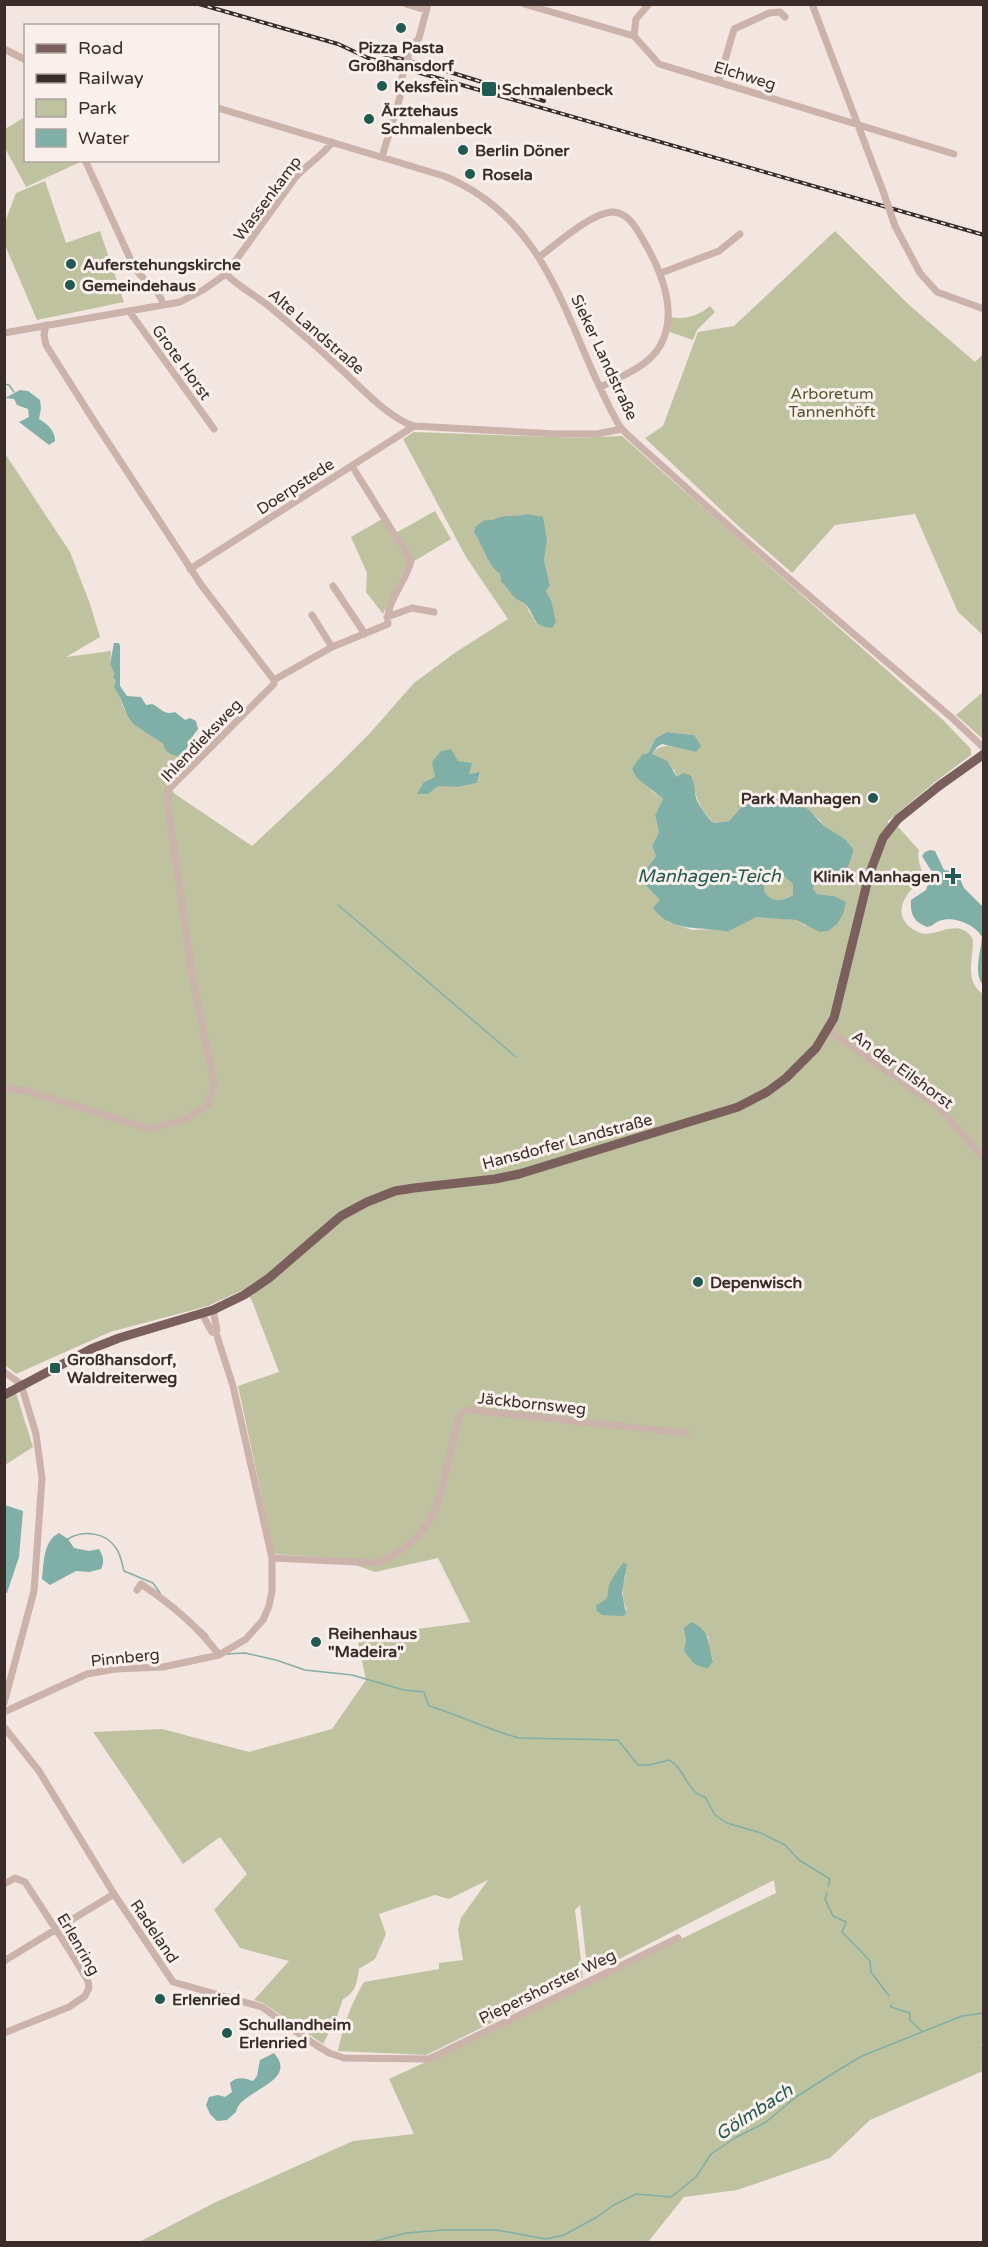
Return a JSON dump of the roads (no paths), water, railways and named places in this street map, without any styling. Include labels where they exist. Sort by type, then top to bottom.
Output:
[{"type":"main road","name":"Hansdorfer Landstraße","points":[[4,1395],[21,1384],[110,1341],[202,1314],[244,1294],[269,1278],[341,1216],[367,1202],[395,1191],[519,1174],[738,1107],[767,1092],[786,1078],[816,1048],[834,1018],[869,875],[883,838],[898,819],[984,754]]},
{"type":"street","points":[[382,157],[400,97],[401,81],[411,47],[419,38],[427,7],[406,4]]},
{"type":"street","points":[[524,4],[634,36],[636,19],[649,4]]},
{"type":"street","points":[[812,4],[896,226],[920,273],[937,292],[984,309]]},
{"type":"street","points":[[719,81],[734,29],[769,13],[780,12],[785,17]]},
{"type":"street","name":"Elchweg","points":[[634,36],[660,64],[954,154]]},
{"type":"street","points":[[4,49],[24,59]]},
{"type":"street","name":"Sieker Landstraße","points":[[219,108],[444,176],[462,183],[501,211],[539,257],[563,301],[622,429],[734,531],[984,748]]},
{"type":"street","name":"Wassenkamp","points":[[225,274],[295,178],[306,165],[327,150],[332,142]]},
{"type":"street","points":[[86,162],[134,267],[162,297],[163,305]]},
{"type":"street","points":[[539,257],[593,218],[615,212],[624,214],[632,221],[661,273],[666,301],[667,326],[659,348],[644,364],[601,387]]},
{"type":"street","points":[[661,273],[719,250],[740,234]]},
{"type":"street","points":[[4,333],[180,302],[190,298],[225,274]]},
{"type":"street","name":"Alte Landstraße","points":[[225,274],[314,344],[402,422],[414,426],[557,434],[593,434],[622,429]]},
{"type":"street","name":"Grote Horst","points":[[129,311],[214,429]]},
{"type":"street","points":[[46,325],[44,335],[46,345],[190,569],[274,680],[332,647],[388,624],[387,617],[409,570],[411,561],[404,548],[351,466]]},
{"type":"street","name":"Doerpstede","points":[[190,569],[414,426]]},
{"type":"street","points":[[333,586],[364,634]]},
{"type":"street","points":[[387,617],[412,608],[434,612]]},
{"type":"street","points":[[312,615],[332,647]]},
{"type":"street","name":"Ihlendieksweg","points":[[4,1088],[28,1091],[150,1129],[186,1119],[208,1104],[214,1083],[193,980],[168,807],[168,790],[274,684],[274,680]]},
{"type":"street","name":"An der Eilshorst","points":[[828,1030],[939,1107],[984,1159]]},
{"type":"street","points":[[213,1310],[216,1333],[233,1386],[272,1558]]},
{"type":"street","points":[[202,1314],[212,1332],[216,1333]]},
{"type":"street","points":[[4,1372],[21,1384],[36,1434],[41,1461],[42,1488],[34,1591],[4,1703]]},
{"type":"street","name":"Jäckbornsweg","points":[[272,1558],[376,1563],[390,1557],[416,1538],[427,1525],[435,1509],[444,1487],[455,1430],[461,1413],[469,1410],[687,1433]]},
{"type":"street","name":"Pinnberg","points":[[4,1712],[87,1674],[115,1669],[163,1667],[219,1655],[246,1640],[263,1620],[269,1606],[272,1591],[272,1558]]},
{"type":"street","points":[[137,1590],[141,1584],[169,1603],[205,1636],[219,1655]]},
{"type":"street","name":"Radeland","points":[[4,1726],[39,1771],[114,1894],[173,1982],[262,2007],[329,2053],[344,2058],[429,2059]]},
{"type":"street","name":"Erlenring","points":[[4,1884],[15,1878],[25,1882],[88,1981],[88,1993],[69,2007],[4,2033]]},
{"type":"street","points":[[4,1961],[114,1894]]},
{"type":"street","name":"Piepershorster Weg","points":[[429,2059],[678,1938]]},
{"type":"water","points":[[20,390],[28,391],[40,400],[39,419],[50,428],[55,437],[55,441],[49,445],[19,422],[29,417],[28,409],[17,405],[14,399],[5,398]]},
{"type":"water","points":[[527,514],[543,517],[547,541],[544,560],[550,586],[546,591],[551,600],[556,622],[552,628],[537,623],[529,608],[514,597],[501,582],[500,574],[491,565],[474,533],[475,527],[485,520]]},
{"type":"water","points":[[114,643],[119,643],[120,646],[120,686],[127,696],[141,697],[146,705],[152,704],[165,712],[175,712],[185,720],[190,718],[196,721],[198,729],[193,736],[192,744],[178,756],[168,752],[163,743],[138,727],[129,718],[114,688],[115,674],[110,664]]},
{"type":"water","name":"Manhagen-Teich","points":[[667,732],[694,735],[701,746],[696,752],[662,744],[652,754],[667,761],[677,777],[683,773],[690,775],[694,782],[698,802],[714,823],[729,821],[743,805],[774,797],[798,803],[809,810],[824,826],[845,839],[854,850],[846,870],[840,876],[817,884],[813,889],[817,894],[834,896],[846,902],[837,924],[828,931],[820,932],[796,920],[756,917],[727,932],[678,925],[669,922],[653,908],[660,900],[645,885],[647,868],[656,856],[652,846],[659,832],[655,815],[663,799],[636,777],[632,768],[642,755],[648,753],[656,738]],"holes":[[[780,873],[793,884],[793,895],[781,900],[770,898],[764,891],[765,882]]]},
{"type":"water","points":[[451,749],[458,761],[472,763],[469,774],[480,772],[477,783],[458,787],[438,786],[428,794],[417,794],[424,782],[435,777],[432,762],[441,751]]},
{"type":"water","points":[[930,850],[935,851],[944,870],[957,872],[964,888],[983,907],[983,985],[978,975],[982,937],[975,929],[963,922],[951,919],[939,921],[927,927],[919,923],[912,914],[911,900],[926,890],[932,872],[922,856]]},
{"type":"water","points":[[5,1505],[23,1511],[19,1557],[7,1593],[4,1592]]},
{"type":"water","points":[[59,1533],[68,1539],[74,1548],[89,1551],[99,1549],[103,1559],[101,1569],[89,1572],[76,1571],[50,1585],[42,1579],[47,1547]]},
{"type":"water","points":[[623,1563],[627,1564],[622,1593],[626,1614],[623,1616],[602,1615],[597,1611],[596,1605],[607,1597],[609,1585]]},
{"type":"water","points":[[691,1622],[702,1629],[707,1638],[713,1661],[708,1668],[694,1663],[684,1650],[686,1640],[684,1628]]},
{"type":"water","points":[[274,2053],[280,2063],[279,2072],[274,2079],[240,2104],[236,2112],[227,2120],[217,2121],[210,2114],[206,2105],[209,2097],[218,2095],[225,2097],[232,2092],[230,2083],[235,2079],[244,2078],[253,2081],[257,2076],[260,2060]]},
{"type":"waterway","points":[[4,384],[9,385],[14,392]]},
{"type":"waterway","points":[[338,905],[378,939]]},
{"type":"waterway","points":[[379,940],[516,1057]]},
{"type":"waterway","points":[[68,1539],[80,1534],[94,1534],[106,1539],[118,1551],[124,1571],[153,1583],[160,1593]]},
{"type":"waterway","points":[[201,1629],[208,1636]]},
{"type":"waterway","points":[[227,1654],[245,1653],[305,1670],[352,1675],[404,1690],[424,1692],[429,1706],[519,1738],[618,1740],[638,1765],[669,1760],[679,1768],[689,1785],[705,1797],[715,1815],[727,1823],[761,1833],[785,1845],[799,1860],[830,1879],[828,1886]]},
{"type":"waterway","points":[[827,1893],[825,1899],[833,1916],[846,1922],[842,1932],[870,1961],[871,1972],[889,1996]]},
{"type":"waterway","points":[[891,2005],[891,2007],[910,2013],[910,2020],[922,2031]]},
{"type":"waterway","name":"Gölmbach","points":[[372,2242],[406,2233],[443,2230],[497,2230],[546,2239],[564,2235],[636,2194],[671,2197],[696,2177],[711,2154],[766,2122],[796,2097],[862,2056],[962,2016],[984,2013]]},
{"type":"railway","points":[[199,4],[338,44],[368,58],[984,235]]},
{"type":"railway","points":[[371,51],[544,101]]},
{"type":"place","name":"Pizza Pasta Großhansdorf","points":[[401,28]]},
{"type":"place","name":"Keksfein","points":[[382,86]]},
{"type":"place","name":"Schmalenbeck","points":[[489,89]]},
{"type":"place","name":"Ärztehaus Schmalenbeck","points":[[369,119]]},
{"type":"place","name":"Berlin Döner","points":[[463,150]]},
{"type":"place","name":"Rosela","points":[[470,174]]},
{"type":"place","name":"Auferstehungskirche","points":[[71,264]]},
{"type":"place","name":"Gemeindehaus","points":[[70,285]]},
{"type":"place","name":"Park Manhagen","points":[[873,798]]},
{"type":"place","name":"Klinik Manhagen","points":[[953,876]]},
{"type":"place","name":"Depenwisch","points":[[698,1282]]},
{"type":"place","name":"Großhansdorf, Waldreiterweg","points":[[55,1368]]},
{"type":"place","name":"Reihenhaus \"Madeira\"","points":[[316,1642]]},
{"type":"place","name":"Erlenried","points":[[160,1999]]},
{"type":"place","name":"Schullandheim Erlenried","points":[[227,2033]]},
{"type":"park label","name":"Arboretum Tannenhöft","points":[[832,402]]}]
